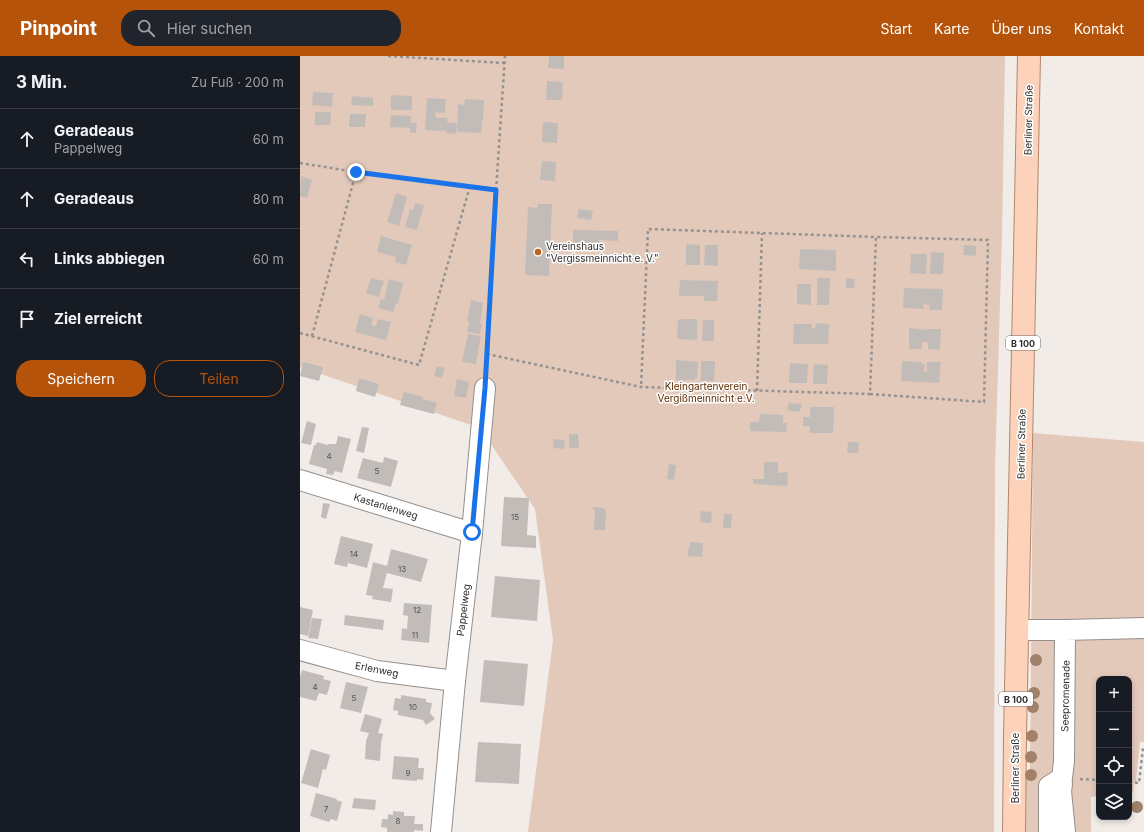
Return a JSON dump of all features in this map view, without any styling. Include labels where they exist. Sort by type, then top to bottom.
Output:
[{"type":"main road","name":"Berliner Straße","points":[[1014,832],[1029,56]]},
{"type":"street","name":"Pappelweg","points":[[441,832],[455,680],[472,532],[473,453],[485,388]]},
{"type":"street","name":"Kastanienweg","points":[[300,480],[472,532]]},
{"type":"street","points":[[1017,630],[1144,628]]},
{"type":"street","name":"Seepromenade","points":[[1065,832],[1061,791],[1064,761],[1066,630]]},
{"type":"street","name":"Erlenweg","points":[[300,650],[376,671],[455,680]]},
{"type":"street","points":[[1049,832],[1049,786],[1062,778]]},
{"type":"path","points":[[388,56],[504,63]]},
{"type":"path","points":[[485,388],[505,56]]},
{"type":"path","points":[[300,163],[356,172],[496,190]]},
{"type":"path","points":[[312,336],[356,172]]},
{"type":"path","points":[[300,332],[419,365],[470,186]]},
{"type":"path","points":[[487,354],[641,387],[870,394],[984,402],[988,240],[648,229],[641,387]]},
{"type":"path","points":[[757,391],[762,233]]},
{"type":"path","points":[[870,394],[876,237]]},
{"type":"path","points":[[1132,782],[1139,782],[1144,748]]},
{"type":"green space","name":"Kleingartenverein Vergißmeinnicht e.V.","points":[[300,56],[1005,56],[1002,238],[995,468],[994,832],[528,832],[553,640],[535,509],[480,428],[300,367]]},
{"type":"green space","points":[[1033,433],[1144,442],[1144,742],[1140,742],[1136,782],[1134,782],[1133,793],[1132,676],[1096,676],[1096,796],[1091,797],[1091,832],[1026,832],[1026,778],[1030,775]]},
{"type":"building","points":[[549,56],[564,56],[564,69],[548,68]]},
{"type":"building","points":[[547,81],[563,82],[562,100],[546,100]]},
{"type":"building","points":[[313,92],[333,93],[332,107],[312,105]]},
{"type":"building","points":[[391,95],[412,96],[412,110],[391,110]]},
{"type":"building","points":[[352,96],[373,98],[373,106],[351,105]]},
{"type":"building","points":[[427,98],[446,99],[445,113],[435,112],[436,118],[448,118],[447,122],[457,123],[456,134],[446,133],[446,131],[425,130]]},
{"type":"building","points":[[465,99],[484,100],[481,133],[457,132],[458,104],[464,105]]},
{"type":"building","points":[[315,112],[331,112],[330,125],[315,125]]},
{"type":"building","points":[[350,114],[366,114],[365,127],[349,127]]},
{"type":"building","points":[[391,115],[411,116],[411,123],[417,123],[416,133],[410,133],[410,128],[390,127]]},
{"type":"building","points":[[543,122],[558,123],[557,143],[542,142]]},
{"type":"building","points":[[542,161],[556,162],[555,181],[540,180]]},
{"type":"building","points":[[301,176],[312,180],[307,198],[300,196]]},
{"type":"building","points":[[396,193],[407,197],[399,226],[387,222]]},
{"type":"building","points":[[415,203],[424,205],[417,230],[405,227],[410,209],[413,210]]},
{"type":"building","name":"Vereinshaus \"Vergissmeinnicht e. V.\"","points":[[538,204],[552,204],[549,276],[525,275],[528,207],[537,208]]},
{"type":"building","points":[[579,209],[593,211],[591,220],[577,218]]},
{"type":"building","points":[[573,230],[618,231],[618,241],[599,240],[599,244],[573,243]]},
{"type":"building","points":[[381,236],[412,245],[406,265],[395,262],[396,257],[377,252]]},
{"type":"building","points":[[686,244],[700,245],[700,265],[686,265]]},
{"type":"building","points":[[705,245],[718,245],[718,266],[704,265]]},
{"type":"building","points":[[964,245],[976,246],[976,256],[963,255]]},
{"type":"building","points":[[800,249],[836,250],[836,271],[799,269]]},
{"type":"building","points":[[931,252],[944,253],[943,274],[930,274]]},
{"type":"building","points":[[911,254],[927,254],[926,274],[910,273]]},
{"type":"building","points":[[371,278],[384,281],[379,297],[366,293]]},
{"type":"building","points":[[817,278],[830,278],[829,305],[817,305]]},
{"type":"building","points":[[846,278],[855,279],[854,288],[846,288]]},
{"type":"building","points":[[389,279],[403,283],[398,304],[396,303],[393,312],[378,308],[381,299],[384,300]]},
{"type":"building","points":[[680,280],[718,281],[717,301],[704,301],[704,296],[679,296]]},
{"type":"building","points":[[797,284],[811,284],[811,305],[797,304]]},
{"type":"building","points":[[904,288],[943,289],[942,310],[929,310],[930,305],[923,304],[924,309],[903,308]]},
{"type":"building","points":[[471,300],[483,303],[480,334],[467,332],[469,322],[467,321]]},
{"type":"building","points":[[360,314],[373,318],[371,325],[376,326],[378,319],[391,322],[386,340],[355,332]]},
{"type":"building","points":[[697,319],[697,340],[677,339],[678,320]]},
{"type":"building","points":[[703,320],[714,320],[714,341],[702,341]]},
{"type":"building","points":[[816,323],[829,324],[828,344],[793,344],[794,324],[812,324],[812,328],[815,328]]},
{"type":"building","points":[[909,328],[928,330],[941,329],[940,350],[928,349],[928,342],[922,342],[922,349],[909,349]]},
{"type":"building","points":[[468,334],[481,336],[476,364],[462,362]]},
{"type":"building","points":[[676,360],[698,362],[697,378],[695,378],[695,380],[676,380]]},
{"type":"building","points":[[701,361],[715,361],[714,381],[701,381]]},
{"type":"building","points":[[902,361],[922,362],[922,364],[925,364],[924,371],[927,372],[927,362],[941,362],[939,383],[901,381]]},
{"type":"building","points":[[303,362],[323,367],[319,381],[300,376]]},
{"type":"building","points":[[790,363],[808,364],[807,383],[789,383]]},
{"type":"building","points":[[814,364],[828,365],[827,384],[813,384]]},
{"type":"building","points":[[437,366],[445,368],[442,378],[434,376]]},
{"type":"building","points":[[359,378],[379,384],[375,397],[356,391]]},
{"type":"building","points":[[457,379],[469,382],[466,398],[454,396]]},
{"type":"building","points":[[404,392],[423,397],[422,399],[437,403],[434,414],[400,405]]},
{"type":"building","points":[[789,403],[802,404],[800,411],[787,410]]},
{"type":"building","points":[[810,407],[834,407],[833,433],[810,433],[810,426],[803,426],[803,417],[810,417]]},
{"type":"building","points":[[760,414],[783,415],[783,423],[787,423],[786,432],[750,431],[750,422],[759,422]]},
{"type":"building","points":[[307,421],[316,424],[311,445],[301,443]]},
{"type":"building","points":[[362,427],[369,428],[364,453],[356,451]]},
{"type":"building","points":[[569,434],[578,434],[579,448],[569,448]]},
{"type":"building","points":[[338,436],[351,439],[342,473],[335,471],[333,475],[326,474],[327,469],[309,464],[314,445],[316,445],[317,442],[328,445],[336,444]]},
{"type":"building","points":[[554,439],[565,440],[564,449],[553,448]]},
{"type":"building","points":[[848,442],[859,442],[858,453],[847,453]]},
{"type":"building","points":[[384,457],[398,461],[391,487],[357,478],[363,458],[383,463]]},
{"type":"building","points":[[764,462],[778,462],[778,473],[788,472],[787,486],[753,484],[753,479],[764,479]]},
{"type":"building","points":[[669,464],[676,465],[674,480],[667,479]]},
{"type":"building","points":[[504,497],[529,498],[527,535],[536,536],[536,548],[501,546]]},
{"type":"building","points":[[323,503],[330,504],[326,519],[321,517]]},
{"type":"building","points":[[593,507],[603,508],[606,510],[605,530],[594,530],[595,510],[593,510]]},
{"type":"building","points":[[701,511],[712,512],[711,523],[700,522]]},
{"type":"building","points":[[724,514],[732,514],[731,528],[723,528]]},
{"type":"building","points":[[341,536],[373,544],[367,568],[348,563],[347,567],[334,564]]},
{"type":"building","points":[[690,542],[703,543],[702,557],[688,556]]},
{"type":"building","points":[[391,549],[428,559],[421,582],[387,573],[383,588],[393,589],[391,602],[372,599],[373,596],[366,595],[373,562],[387,566]]},
{"type":"building","points":[[495,576],[540,580],[537,621],[491,617]]},
{"type":"building","points":[[404,603],[432,605],[429,643],[401,640],[402,628],[407,629],[408,616],[403,615]]},
{"type":"building","points":[[300,607],[313,610],[308,636],[300,634]]},
{"type":"building","points":[[345,615],[384,620],[383,630],[344,625]]},
{"type":"building","points":[[312,618],[322,619],[318,639],[308,638]]},
{"type":"building","points":[[484,660],[528,664],[524,706],[480,702]]},
{"type":"building","points":[[302,670],[324,676],[323,679],[331,681],[327,695],[319,693],[316,701],[300,697],[300,677]]},
{"type":"building","points":[[346,682],[368,687],[361,713],[340,708]]},
{"type":"building","points":[[401,695],[426,699],[426,702],[432,703],[430,713],[435,719],[426,725],[423,720],[398,715],[398,711],[393,710],[395,698],[401,699]]},
{"type":"building","points":[[365,714],[382,719],[378,733],[383,734],[380,761],[365,759],[366,741],[369,733],[360,731]]},
{"type":"building","points":[[478,742],[521,744],[519,784],[475,782]]},
{"type":"building","points":[[311,749],[330,755],[326,770],[323,769],[318,788],[301,783]]},
{"type":"building","points":[[394,756],[419,758],[418,768],[424,768],[423,780],[392,779]]},
{"type":"building","points":[[316,793],[342,802],[337,821],[331,819],[329,822],[310,816]]},
{"type":"building","points":[[354,798],[376,800],[375,810],[352,808]]},
{"type":"building","points":[[393,811],[404,812],[404,816],[415,816],[414,824],[423,824],[423,831],[414,830],[414,832],[387,832],[387,828],[381,827],[382,819],[388,819],[388,814],[393,815]]},
{"type":"place","name":"Vereinshaus \"Vergissmeinnicht e. V.\"","points":[[538,252]]},
{"type":"route","points":[[356,172],[496,190],[485,388],[472,532]]}]
